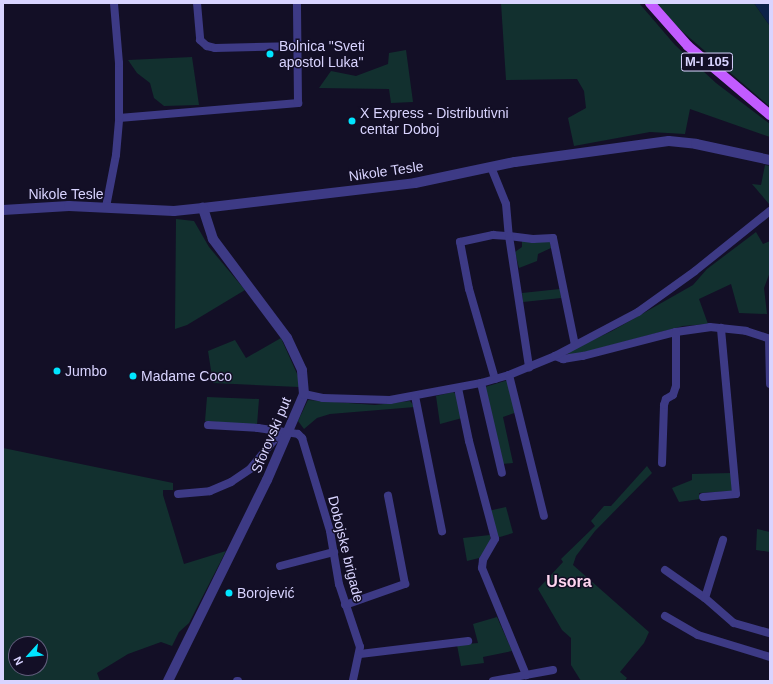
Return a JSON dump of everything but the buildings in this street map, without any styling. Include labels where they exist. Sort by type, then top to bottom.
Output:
[{"type":"main road","name":"M-I 105","points":[[650,3],[688,46],[770,115]]},
{"type":"street","points":[[106,207],[119,118],[119,63],[114,3]]},
{"type":"street","points":[[197,3],[200,40],[207,46],[215,48],[299,46]]},
{"type":"street","points":[[119,118],[298,103],[299,46],[297,3]]},
{"type":"street","name":"Nikole Tesle","points":[[3,210],[69,206],[174,211],[415,183],[491,167],[669,141],[696,144],[770,160]]},
{"type":"street","points":[[491,167],[506,204],[509,236],[529,367]]},
{"type":"street","name":"Sforovski put","points":[[168,681],[304,394],[302,370],[287,338],[213,239],[202,208]]},
{"type":"street","points":[[304,394],[323,398],[356,401],[390,400],[458,388],[509,375],[555,356],[655,300],[770,211]]},
{"type":"street","points":[[494,379],[469,289],[460,242],[493,235],[533,239],[553,238],[575,345]]},
{"type":"street","points":[[555,356],[563,359],[583,356],[676,332],[721,328],[746,331],[769,339],[770,384]]},
{"type":"street","points":[[703,497],[736,494],[721,328]]},
{"type":"street","points":[[662,463],[664,404],[666,399],[673,395],[676,386],[676,332]]},
{"type":"street","points":[[509,375],[544,516]]},
{"type":"street","points":[[480,383],[502,473]]},
{"type":"street","points":[[458,388],[469,441],[494,538],[492,546],[482,560],[482,568],[526,675]]},
{"type":"street","points":[[415,396],[442,531]]},
{"type":"street","points":[[208,425],[258,428],[285,433]]},
{"type":"street","points":[[178,494],[210,491],[231,482],[263,455],[285,433]]},
{"type":"street","name":"Dobojske brigade","points":[[285,433],[298,434],[302,438],[334,552],[339,584],[358,640],[360,654],[352,681]]},
{"type":"street","points":[[345,605],[405,584],[388,496]]},
{"type":"street","points":[[705,598],[723,540]]},
{"type":"street","points":[[280,566],[334,552]]},
{"type":"street","points":[[664,570],[705,598],[734,623],[770,633]]},
{"type":"street","points":[[665,616],[698,635],[770,657]]},
{"type":"street","points":[[360,654],[468,641]]},
{"type":"street","points":[[493,681],[553,670]]},
{"type":"green space","points":[[501,3],[639,3],[675,45],[716,83],[770,124],[770,137],[690,109],[685,134],[650,132],[574,146],[568,118],[586,108],[584,91],[577,79],[506,80]]},
{"type":"green space","points":[[654,3],[754,3],[770,26],[770,107],[684,33]]},
{"type":"green space","points":[[406,50],[413,102],[391,103],[389,89],[319,88],[331,71],[356,76],[388,64],[389,53]]},
{"type":"green space","points":[[192,57],[199,105],[164,106],[154,98],[150,83],[137,73],[128,60]]},
{"type":"green space","points":[[765,165],[770,166],[769,204],[752,184],[761,185]]},
{"type":"green space","points":[[176,219],[194,221],[209,247],[245,290],[187,325],[175,329]]},
{"type":"green space","points":[[756,232],[763,244],[770,241],[770,272],[764,288],[767,314],[739,313],[731,284],[699,299],[708,324],[683,326],[574,355],[565,353],[612,331],[693,285],[707,269]]},
{"type":"green space","points":[[522,241],[550,242],[551,248],[538,254],[537,261],[519,268],[515,252],[522,247]]},
{"type":"green space","points":[[560,289],[561,298],[523,302],[522,293]]},
{"type":"green space","points":[[281,338],[298,376],[299,387],[213,383],[208,351],[235,340],[246,358]]},
{"type":"green space","points":[[508,380],[517,412],[503,417],[513,463],[502,464],[485,387]]},
{"type":"green space","points":[[453,392],[456,394],[462,418],[440,424],[436,396]]},
{"type":"green space","points":[[207,397],[259,399],[257,425],[205,421]]},
{"type":"green space","points":[[308,400],[375,405],[410,401],[415,407],[330,414],[317,418],[304,429],[298,421]]},
{"type":"green space","points":[[3,448],[173,483],[173,490],[163,490],[163,495],[184,564],[226,551],[189,623],[179,632],[172,646],[161,642],[128,654],[97,673],[100,681],[3,681]]},
{"type":"green space","points":[[647,466],[652,473],[595,531],[576,556],[573,565],[649,632],[644,643],[620,672],[627,678],[625,681],[581,681],[571,665],[571,638],[562,630],[538,589],[563,562],[561,559],[595,526],[591,521],[604,506],[611,506]]},
{"type":"green space","points":[[731,473],[732,491],[699,493],[700,499],[679,502],[672,488],[692,480],[692,474]]},
{"type":"green space","points":[[506,507],[513,533],[500,537],[497,536],[488,511]]},
{"type":"green space","points":[[757,529],[770,532],[770,552],[756,550]]},
{"type":"green space","points":[[490,535],[490,544],[479,558],[467,561],[463,538]]},
{"type":"green space","points":[[497,617],[512,651],[483,657],[484,663],[461,666],[457,645],[478,643],[473,624]]},
{"type":"water","points":[[754,3],[770,3],[770,26],[768,23]]},
{"type":"place","name":"Bolnica \"Sveti apostol Luka\"","points":[[270,54]]},
{"type":"place","name":"X Express - Distributivni centar Doboj","points":[[352,121]]},
{"type":"place","name":"Jumbo","points":[[57,371]]},
{"type":"place","name":"Madame Coco","points":[[133,376]]},
{"type":"place","name":"Borojević","points":[[229,593]]},
{"type":"district","name":"Usora","points":[[569,582]]}]
